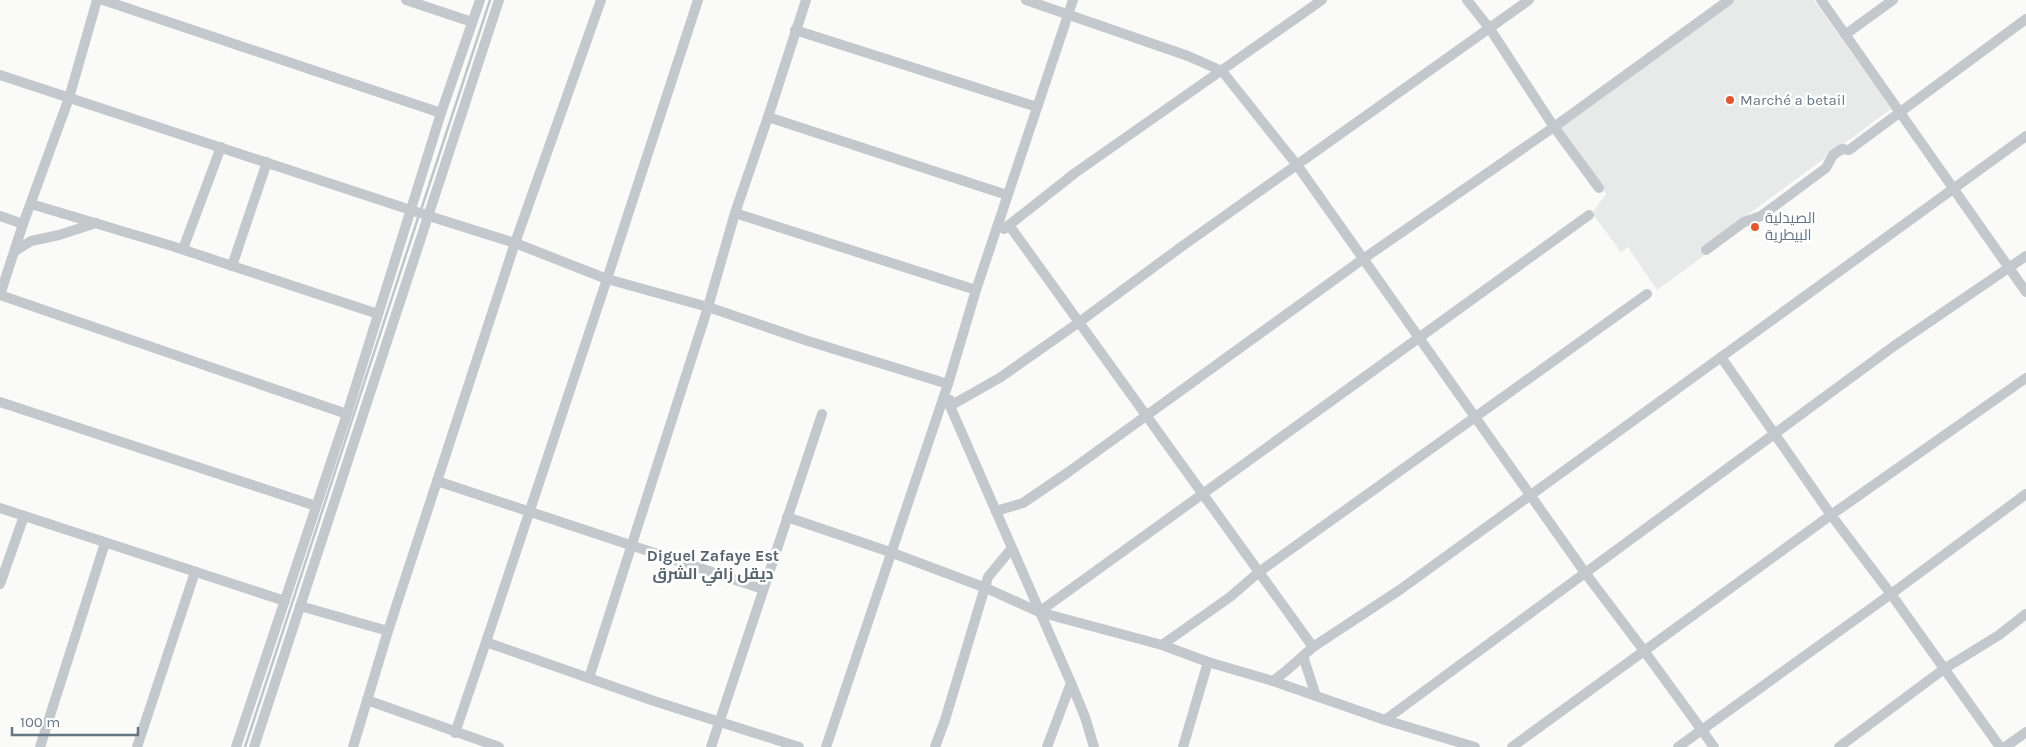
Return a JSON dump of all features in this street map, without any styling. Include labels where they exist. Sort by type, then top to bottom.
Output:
[{"type":"street","points":[[97,0],[69,98],[23,224],[0,295],[346,414]]},
{"type":"street","points":[[103,0],[441,113]]},
{"type":"street","points":[[406,0],[472,22]]},
{"type":"street","points":[[254,747],[300,606],[419,213],[441,113],[480,0]]},
{"type":"street","points":[[236,747],[378,314],[419,213],[499,0]]},
{"type":"street","points":[[353,747],[388,631],[515,243],[601,0]]},
{"type":"street","points":[[455,732],[530,512],[698,0]]},
{"type":"street","points":[[589,678],[633,546],[708,307],[735,214],[806,0]]},
{"type":"street","points":[[1026,0],[1188,56],[1222,71],[1298,165],[1586,574],[1714,747]]},
{"type":"street","points":[[826,747],[948,384],[976,290],[1073,0]]},
{"type":"street","points":[[994,237],[1075,173],[1322,0]]},
{"type":"street","points":[[1467,0],[1490,29],[1554,127],[1599,188]]},
{"type":"street","points":[[950,406],[1001,377],[1078,324],[1181,247],[1529,0]]},
{"type":"street","points":[[996,511],[1023,503],[1147,416],[1363,259],[1554,127],[1729,0]]},
{"type":"street","points":[[1821,0],[2026,292]]},
{"type":"street","points":[[1846,34],[1893,0]]},
{"type":"street","points":[[1706,250],[1744,222],[1761,216],[1826,168],[1833,155],[1842,149],[1849,150],[2026,19]]},
{"type":"street","points":[[795,30],[1037,107]]},
{"type":"street","points":[[0,75],[515,243],[607,279],[708,307],[808,341],[948,384]]},
{"type":"street","points":[[768,117],[1007,195]]},
{"type":"street","points":[[1273,680],[1286,672],[1314,647],[1401,589],[2026,136]]},
{"type":"street","points":[[183,249],[220,147]]},
{"type":"street","points":[[232,266],[267,162]]},
{"type":"street","points":[[31,204],[183,249],[378,314]]},
{"type":"street","points":[[735,214],[976,290]]},
{"type":"street","points":[[1039,612],[1589,215]]},
{"type":"street","points":[[0,216],[23,224]]},
{"type":"street","points":[[15,251],[31,241],[59,235],[96,223]]},
{"type":"street","points":[[1008,225],[1314,647]]},
{"type":"street","points":[[1385,720],[1894,346],[2026,256]]},
{"type":"street","points":[[1162,645],[1230,597],[1259,572],[1647,294]]},
{"type":"street","points":[[1721,357],[1831,515],[1891,594],[2000,747]]},
{"type":"street","points":[[1512,747],[1831,515],[2026,378]]},
{"type":"street","points":[[948,384],[950,406],[1071,683],[1085,717],[1094,747]]},
{"type":"street","points":[[0,402],[316,506]]},
{"type":"street","points":[[710,747],[822,414]]},
{"type":"street","points":[[437,481],[763,589]]},
{"type":"street","points":[[1678,747],[2026,494]]},
{"type":"street","points":[[0,508],[285,601]]},
{"type":"street","points":[[0,584],[24,516]]},
{"type":"street","points":[[786,517],[890,552],[986,588],[1039,612],[1162,645],[1208,662],[1273,680],[1385,720],[1475,747]]},
{"type":"street","points":[[40,747],[105,543]]},
{"type":"street","points":[[935,747],[988,577],[1012,548]]},
{"type":"street","points":[[137,747],[195,572]]},
{"type":"street","points":[[300,606],[388,631]]},
{"type":"street","points":[[1840,747],[1944,669],[1998,635],[2026,614]]},
{"type":"street","points":[[486,642],[718,722],[799,747]]},
{"type":"street","points":[[1303,656],[1316,696]]},
{"type":"street","points":[[1183,747],[1208,662]]},
{"type":"street","points":[[1047,747],[1071,683]]},
{"type":"street","points":[[367,700],[499,747]]},
{"type":"street","points":[[2005,747],[2026,732]]},
{"type":"shaded area","points":[[1735,0],[1814,0],[1891,109],[1700,250],[1704,256],[1657,290],[1628,247],[1621,252],[1592,213],[1606,194],[1559,128]]},
{"type":"waterway","points":[[421,210],[490,0]]},
{"type":"waterway","points":[[245,747],[419,215]]},
{"type":"place","name":"Marché a betail","points":[[1730,100]]},
{"type":"place","name":"الصيدلية البيطرية","points":[[1755,227]]},
{"type":"district","name":"Diguel Zafaye Est ديقل زافي الشرق","points":[[713,564]]}]
